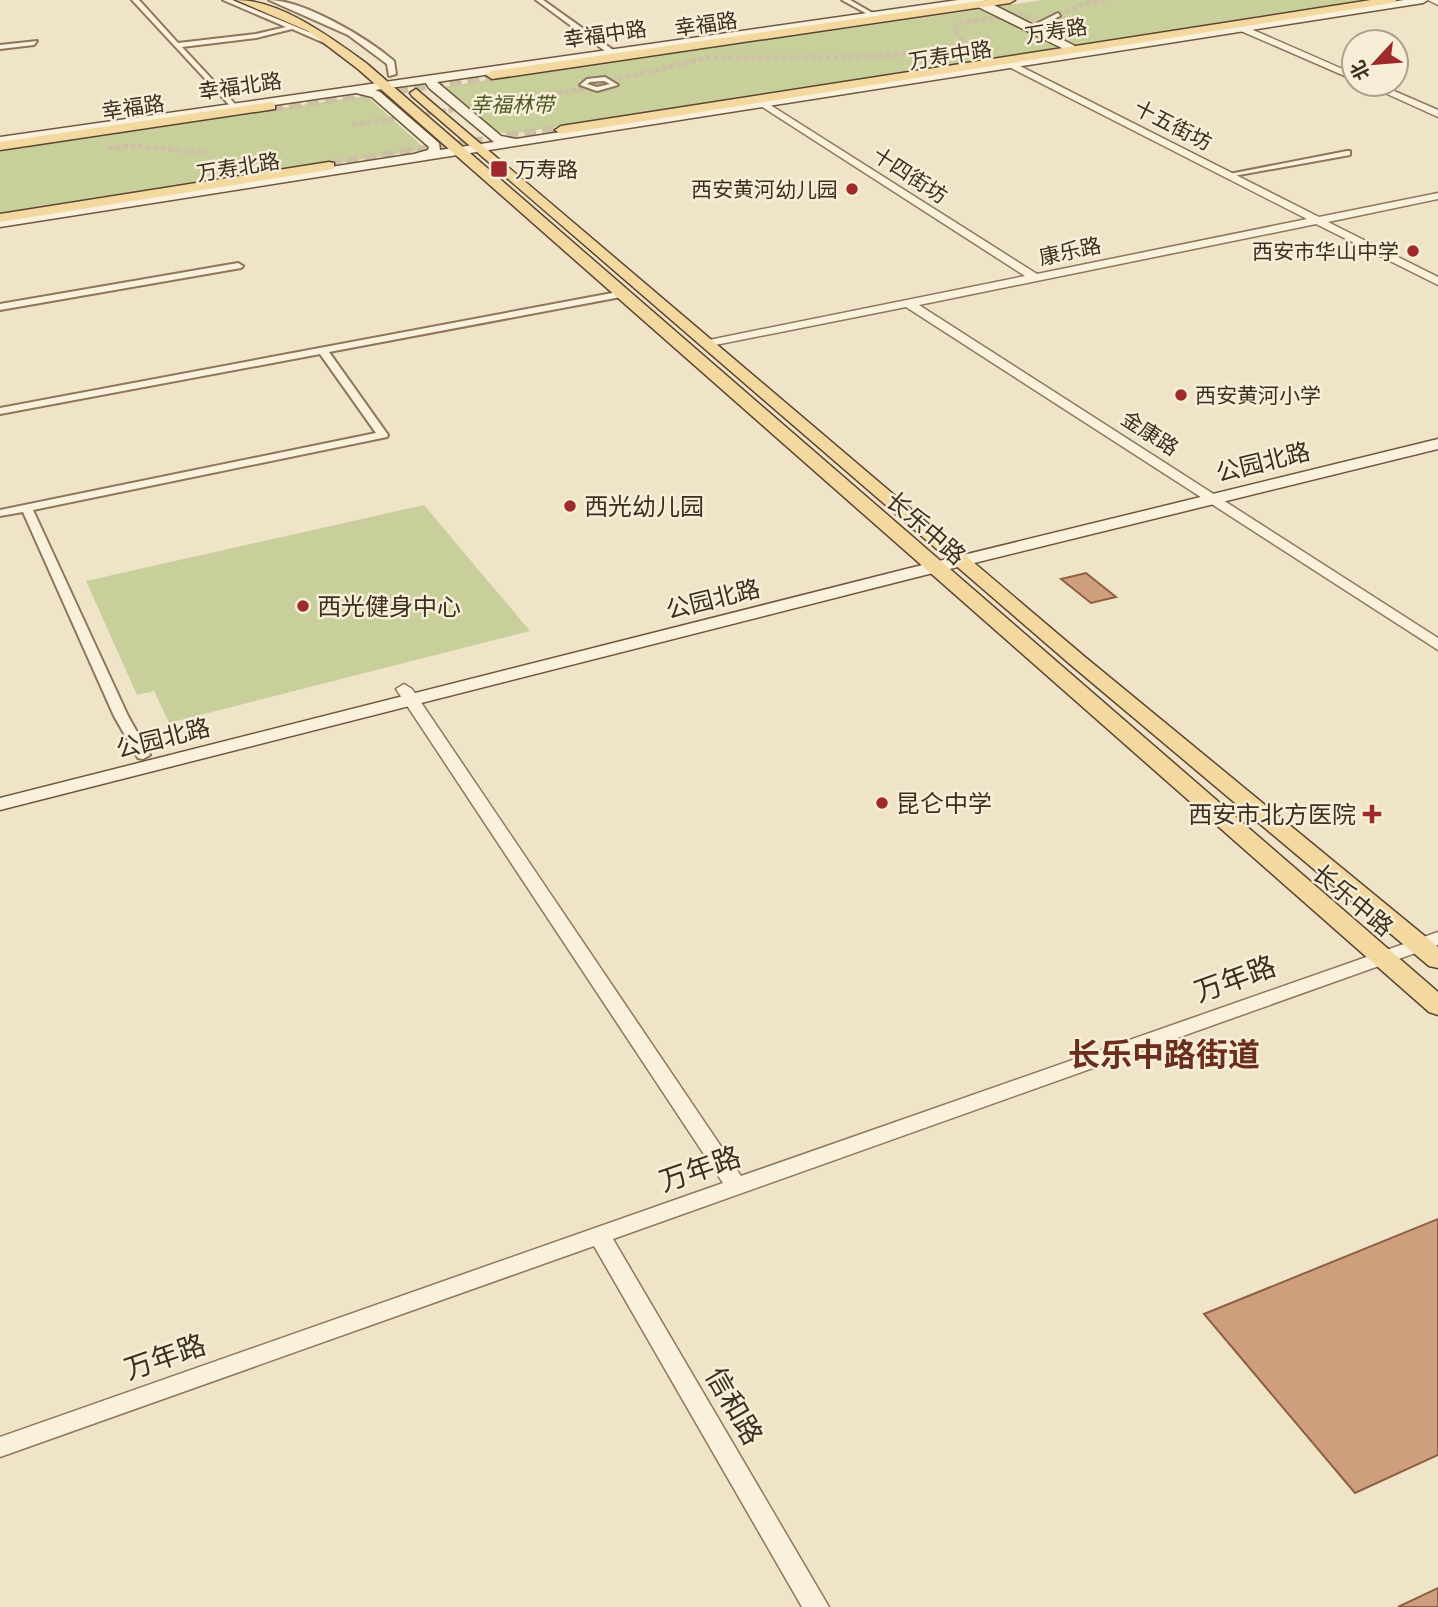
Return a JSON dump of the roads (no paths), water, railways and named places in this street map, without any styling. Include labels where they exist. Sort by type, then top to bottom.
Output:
[{"type":"main road","points":[[241,0],[303,24],[393,80]]},
{"type":"main road","points":[[255,0],[331,32],[393,80]]},
{"type":"main road","name":"幸福路","points":[[492,75],[978,2],[1010,0]]},
{"type":"main road","name":"万寿路","points":[[561,130],[1079,52],[1392,0]]},
{"type":"main road","name":"万寿中路","points":[[482,148],[1423,0]]},
{"type":"main road","points":[[978,2],[1079,52]]},
{"type":"main road","name":"幸福中路","points":[[393,80],[439,77],[978,2]]},
{"type":"main road","points":[[1146,44],[1181,33]]},
{"type":"main road","points":[[857,84],[944,76]]},
{"type":"main road","points":[[439,77],[430,83],[495,137],[506,142],[526,141]]},
{"type":"main road","name":"幸福北路","points":[[0,143],[344,90],[393,80]]},
{"type":"main road","name":"长乐中路","points":[[393,80],[482,148],[956,556],[1429,941],[1438,960]]},
{"type":"main road","name":"长乐中路","points":[[393,80],[460,152],[1438,1006]]},
{"type":"main road","points":[[344,90],[373,93],[435,146],[433,152],[401,161]]},
{"type":"main road","name":"幸福路","points":[[0,143],[271,106]]},
{"type":"main road","name":"万寿北路","points":[[0,220],[482,148]]},
{"type":"main road","points":[[0,220],[329,166]]},
{"type":"main road","points":[[593,269],[616,264]]},
{"type":"main road","name":"公园北路","points":[[1207,495],[1438,432]]},
{"type":"main road","name":"公园北路","points":[[0,804],[408,695],[928,563],[1207,495],[1438,444]]},
{"type":"main road","name":"公园北路","points":[[0,791],[143,755],[408,695]]},
{"type":"street","points":[[135,0],[233,107]]},
{"type":"street","points":[[226,0],[334,44]]},
{"type":"street","points":[[272,0],[323,20],[355,37],[391,63],[393,80]]},
{"type":"street","points":[[539,0],[612,52]]},
{"type":"street","points":[[845,0],[873,15]]},
{"type":"street","points":[[1432,0],[1438,2]]},
{"type":"street","points":[[1049,27],[1041,23],[1058,15]]},
{"type":"street","points":[[177,45],[256,36],[293,27]]},
{"type":"street","points":[[1244,29],[1340,71]]},
{"type":"street","points":[[0,47],[34,43]]},
{"type":"street","name":"十五街坊","points":[[1012,65],[1438,282]]},
{"type":"street","points":[[605,79],[615,85],[597,89],[583,85],[589,80],[605,79]]},
{"type":"street","points":[[491,104],[527,98]]},
{"type":"street","points":[[1402,98],[1438,114]]},
{"type":"street","name":"十四街坊","points":[[764,104],[1036,278]]},
{"type":"street","points":[[1228,175],[1347,153]]},
{"type":"street","name":"康乐路","points":[[709,344],[1438,196]]},
{"type":"street","points":[[0,307],[238,265]]},
{"type":"street","points":[[0,411],[623,294]]},
{"type":"street","name":"金康路","points":[[909,304],[1438,645]]},
{"type":"street","points":[[0,513],[383,435],[322,350]]},
{"type":"street","points":[[27,508],[121,716],[143,755]]},
{"type":"street","points":[[408,695],[737,1187]]},
{"type":"street","name":"万年路","points":[[0,1447],[1429,941]]},
{"type":"street","name":"信和路","points":[[600,1236],[817,1607]]},
{"type":"tunnel","points":[[1058,15],[1084,4],[1106,0]]},
{"type":"tunnel","points":[[611,81],[705,58],[864,57],[943,51],[964,43],[954,29],[959,23],[1021,14],[1041,23]]},
{"type":"tunnel","points":[[271,106],[492,75]]},
{"type":"tunnel","points":[[527,98],[588,88]]},
{"type":"tunnel","points":[[352,125],[491,104]]},
{"type":"tunnel","points":[[329,166],[561,130]]},
{"type":"tunnel","points":[[108,148],[136,146],[207,153]]},
{"type":"place","name":"万寿路","points":[[499,169]]},
{"type":"place","name":"西安黄河幼儿园","points":[[852,189]]},
{"type":"place","name":"西安市华山中学","points":[[1413,251]]},
{"type":"place","name":"西安黄河小学","points":[[1181,395]]},
{"type":"place","name":"西光幼儿园","points":[[570,506]]},
{"type":"place","name":"西光健身中心","points":[[303,606]]},
{"type":"place","name":"昆仑中学","points":[[882,803]]},
{"type":"place","name":"西安市北方医院","points":[[1372,814]]},
{"type":"district","name":"长乐中路街道","points":[[1164,1055]]},
{"type":"park label","name":"幸福林带","points":[[512,104]]}]
